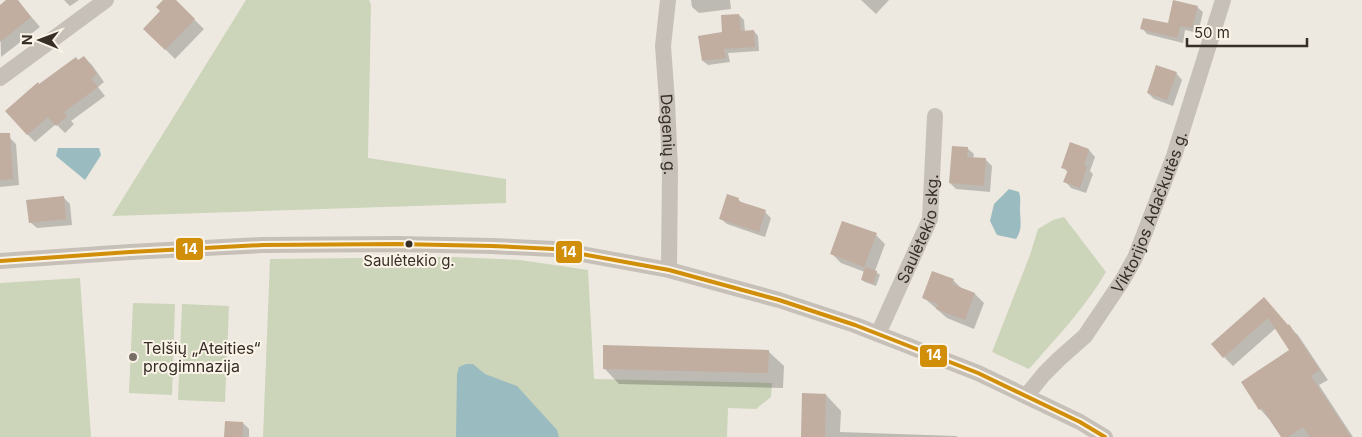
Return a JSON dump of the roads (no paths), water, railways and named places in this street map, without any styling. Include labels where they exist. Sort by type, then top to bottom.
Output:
[{"type":"street","points":[[0,78],[106,0]]},
{"type":"street","name":"Degenių g.","points":[[668,0],[663,46],[670,169],[669,270]]},
{"type":"street","name":"Viktorijos Adačkutės g.","points":[[1026,396],[1049,369],[1085,336],[1117,289],[1135,258],[1174,156],[1223,0]]},
{"type":"street","name":"Saulėtekio skg.","points":[[878,334],[930,219],[935,116]]},
{"type":"street","points":[[0,261],[263,245],[397,244],[554,249],[669,270],[779,300],[878,334],[978,373],[1080,422],[1105,437]]},
{"type":"water","points":[[58,148],[99,148],[101,155],[85,180],[56,156]]},
{"type":"water","points":[[1009,189],[1019,192],[1020,196],[1020,228],[1016,239],[997,235],[990,221],[994,204]]},
{"type":"water","points":[[473,364],[485,374],[517,386],[557,430],[559,437],[456,437],[457,374],[459,367]]},
{"type":"place","name":"Saulėtekio g.","points":[[409,244]]},
{"type":"place","name":"Telšių „Ateities“ progimnazija","points":[[133,357]]}]
